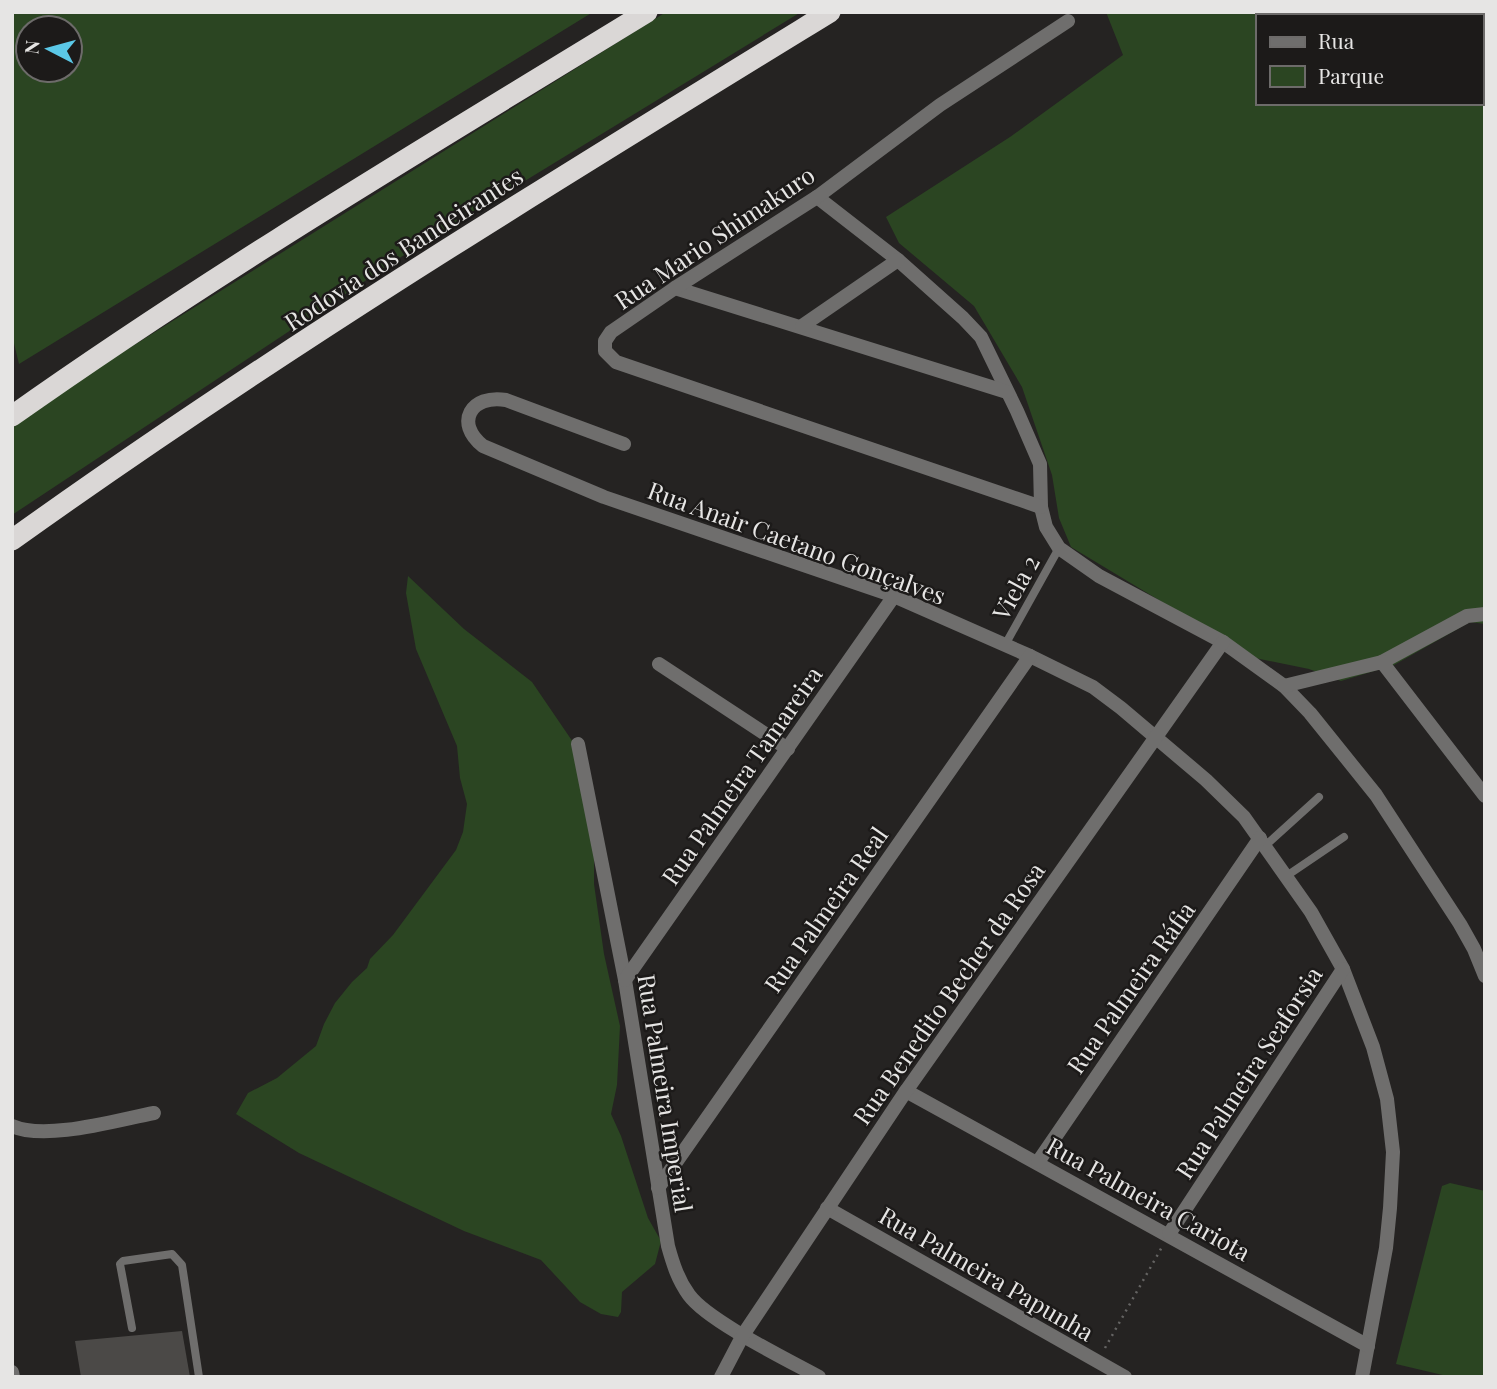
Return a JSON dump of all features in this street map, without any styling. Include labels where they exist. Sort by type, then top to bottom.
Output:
[{"type":"highway","points":[[12,416],[112,345],[647,12]]},
{"type":"highway","name":"Rodovia dos Bandeirantes","points":[[12,540],[167,431],[490,222],[830,12]]},
{"type":"highway","points":[[12,548],[80,491]]},
{"type":"street","name":"Rua Mario Shimakuro","points":[[1041,507],[629,367],[609,357],[605,351],[605,341],[611,332],[817,197],[940,105],[1068,21]]},
{"type":"street","points":[[817,197],[898,260],[981,337],[1040,464],[1041,507],[1046,527],[1059,548],[1099,576],[1223,642],[1284,686],[1310,713],[1376,795],[1460,924],[1485,976]]},
{"type":"street","points":[[802,326],[898,260]]},
{"type":"street","points":[[675,288],[1007,392]]},
{"type":"street","name":"Rua Anair Caetano Gonçalves","points":[[624,444],[496,398],[485,399],[473,406],[468,418],[473,439],[482,446],[604,497],[894,596],[1093,687],[1206,780],[1244,817],[1311,912],[1343,970],[1373,1047],[1387,1099],[1393,1152],[1386,1248],[1362,1377]]},
{"type":"street","name":"Rua Palmeira Tamareira","points":[[625,980],[894,596]]},
{"type":"street","points":[[1284,686],[1382,662],[1467,616],[1485,614]]},
{"type":"street","name":"Rua Benedito Becher da Rosa","points":[[720,1377],[743,1335],[906,1091],[1153,737],[1223,642]]},
{"type":"street","name":"Rua Palmeira Real","points":[[659,1188],[1030,656]]},
{"type":"street","points":[[1382,662],[1485,796]]},
{"type":"street","points":[[659,664],[788,749]]},
{"type":"street","name":"Rua Palmeira Imperial","points":[[578,744],[625,980],[668,1246],[676,1273],[691,1298],[743,1335],[818,1377]]},
{"type":"street","name":"Rua Palmeira Ráfia","points":[[1038,1162],[1263,842]]},
{"type":"street","name":"Rua Palmeira Seaforsia","points":[[1168,1234],[1343,970]]},
{"type":"street","name":"Rua Palmeira Cariota","points":[[906,1091],[1368,1346]]},
{"type":"street","points":[[12,1126],[37,1132],[154,1113]]},
{"type":"street","name":"Rua Palmeira Papunha","points":[[827,1208],[1125,1377]]},
{"type":"lane","name":"Viela 2","points":[[1005,645],[1059,548]]},
{"type":"lane","points":[[1263,842],[1319,797]]},
{"type":"lane","points":[[1285,877],[1344,837]]},
{"type":"lane","points":[[132,1328],[120,1264],[124,1261],[172,1254],[182,1265],[199,1377]]},
{"type":"path","points":[[1098,1362],[1168,1234]]},
{"type":"green space","points":[[12,12],[593,12],[19,364],[12,335]]},
{"type":"green space","points":[[666,12],[801,12],[404,255],[12,515],[12,428],[88,374]]},
{"type":"green space","points":[[1106,12],[1485,12],[1485,624],[1470,622],[1394,665],[1341,681],[1309,669],[1255,658],[1071,547],[1059,518],[1052,475],[1022,387],[974,306],[899,243],[886,217],[1010,137],[1123,55]]},
{"type":"green space","points":[[408,576],[464,629],[532,682],[577,748],[594,804],[594,884],[604,954],[620,1026],[617,1085],[611,1114],[648,1218],[661,1241],[655,1264],[622,1292],[621,1312],[618,1317],[601,1314],[580,1302],[541,1260],[464,1231],[299,1153],[236,1114],[248,1093],[277,1078],[316,1046],[335,1003],[393,935],[456,850],[463,832],[467,804],[460,778],[457,746],[416,649],[406,593]]},
{"type":"green space","points":[[1450,1183],[1485,1191],[1485,1377],[1451,1377],[1396,1364],[1442,1186]]},
{"type":"building","points":[[182,1331],[190,1377],[81,1377],[75,1341]]}]
